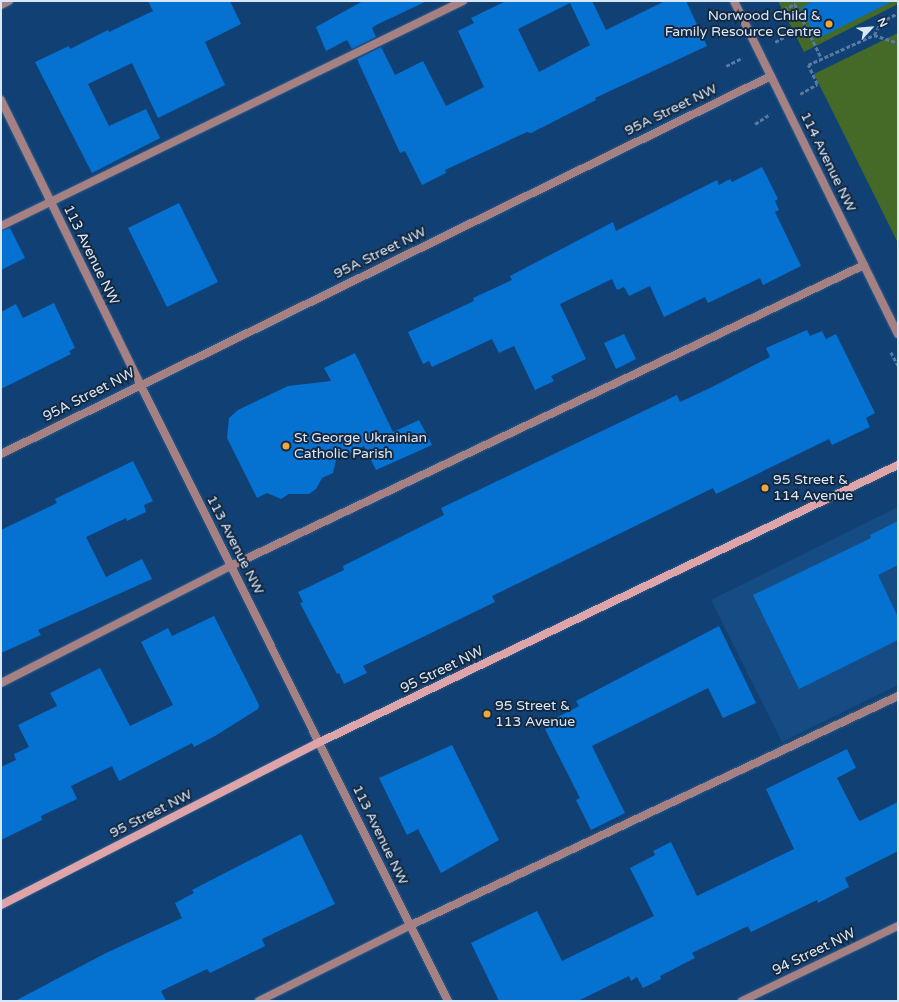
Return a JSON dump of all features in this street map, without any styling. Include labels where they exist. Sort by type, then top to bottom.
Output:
[{"type":"street","points":[[1,5],[9,1]]},
{"type":"street","points":[[1,226],[50,200],[463,1]]},
{"type":"street","name":"114 Avenue NW","points":[[734,1],[898,334]]},
{"type":"street","name":"95A Street NW","points":[[1,454],[140,384],[771,76]]},
{"type":"street","name":"113 Avenue NW","points":[[1,100],[140,384],[448,1001]]},
{"type":"street","points":[[1,683],[231,566],[864,265]]},
{"type":"street","name":"95 Street NW","points":[[1,905],[320,742],[898,465]]},
{"type":"street","points":[[259,1001],[411,925],[898,696]]},
{"type":"street","name":"94 Street NW","points":[[742,1001],[898,926]]},
{"type":"path","points":[[773,15],[795,2],[822,59]]},
{"type":"path","points":[[755,124],[817,84],[808,66],[874,35],[881,22],[898,13]]},
{"type":"path","points":[[874,35],[898,43]]},
{"type":"shaded area","points":[[898,507],[898,685],[782,742],[711,600]]},
{"type":"green space","points":[[778,1],[898,1],[898,4],[804,52]]},
{"type":"green space","points":[[898,33],[898,243],[814,74]]},
{"type":"building","points":[[148,1],[230,1],[241,24],[205,42],[225,85],[158,118],[132,63],[88,84],[109,126],[146,109],[160,138],[92,173],[35,62],[69,46],[70,49],[108,30],[109,32],[153,11]]},
{"type":"building","points":[[363,1],[427,1],[376,25],[372,28],[376,37],[352,49],[347,40],[326,51],[316,27]]},
{"type":"building","points":[[506,1],[592,1],[606,30],[665,1],[686,1],[707,46],[595,98],[596,100],[531,133],[527,132],[445,170],[446,173],[422,185],[405,151],[400,153],[357,59],[381,47],[395,75],[423,61],[446,106],[484,87],[458,31],[474,23],[471,18]],"holes":[[[570,3],[590,45],[539,72],[518,29]]]},
{"type":"building","name":"Norwood Child & Family Resource Centre","points":[[813,1],[893,1],[817,39],[801,8]]},
{"type":"building","points":[[762,167],[778,199],[775,201],[779,210],[775,212],[801,266],[763,285],[760,278],[708,303],[705,297],[664,317],[650,286],[629,296],[624,287],[617,290],[612,279],[560,304],[586,359],[551,376],[554,381],[535,390],[514,346],[499,353],[492,339],[432,367],[429,361],[423,364],[408,332],[474,301],[473,298],[512,280],[510,276],[613,222],[616,231],[717,180],[719,185],[730,179],[732,182]]},
{"type":"building","points":[[179,203],[218,282],[167,307],[128,228]]},
{"type":"building","points":[[10,228],[25,258],[1,270],[1,231]]},
{"type":"building","points":[[54,303],[75,348],[69,351],[71,354],[1,389],[1,312],[16,304],[23,318]]},
{"type":"building","points":[[807,330],[810,336],[822,331],[826,339],[836,334],[875,413],[866,418],[870,427],[832,445],[829,439],[716,494],[713,488],[492,596],[495,602],[363,666],[367,673],[344,684],[339,673],[337,674],[300,603],[303,602],[298,592],[344,570],[343,566],[444,515],[441,508],[677,395],[680,402],[712,387],[770,357],[766,348]]},
{"type":"building","points":[[624,334],[636,359],[616,369],[604,343]]},
{"type":"building","points":[[355,353],[393,432],[419,420],[432,445],[376,470],[364,446],[336,460],[333,473],[322,478],[316,489],[309,494],[289,494],[281,499],[267,493],[257,498],[227,438],[229,418],[238,410],[288,386],[331,381],[324,368]]},
{"type":"building","points":[[133,461],[153,501],[144,505],[146,512],[127,521],[126,518],[86,537],[106,577],[142,559],[152,579],[38,630],[41,635],[1,653],[1,530],[57,503],[55,499]]},
{"type":"building","points":[[898,521],[898,565],[878,575],[898,617],[898,640],[799,689],[753,595],[871,538],[870,535]]},
{"type":"building","points":[[214,616],[259,705],[258,709],[215,736],[194,747],[192,743],[119,781],[112,766],[71,786],[77,799],[41,816],[42,820],[1,840],[1,767],[16,760],[14,754],[29,747],[18,725],[57,706],[50,693],[100,668],[130,726],[173,705],[141,642],[168,628],[172,636]]},
{"type":"building","points":[[719,626],[756,703],[723,718],[708,688],[592,746],[625,813],[591,830],[576,800],[580,798],[545,729],[554,725],[552,720],[579,706],[576,701]]},
{"type":"building","points":[[452,745],[499,840],[441,873],[418,829],[407,835],[379,778]]},
{"type":"building","points":[[847,749],[856,768],[837,778],[858,819],[860,821],[898,802],[898,851],[845,878],[849,887],[818,903],[817,900],[751,932],[748,926],[692,953],[695,958],[660,976],[661,979],[643,988],[637,977],[631,981],[629,976],[578,1001],[499,1001],[471,943],[537,911],[562,961],[654,916],[630,868],[655,855],[653,851],[671,842],[697,896],[794,849],[766,789]]},
{"type":"building","points":[[301,834],[335,904],[262,939],[265,946],[210,973],[207,969],[161,991],[166,1001],[15,1001],[106,953],[182,918],[175,903],[194,893],[192,890]]},
{"type":"place","name":"Norwood Child & Family Resource Centre","points":[[829,24]]},
{"type":"place","name":"St George Ukrainian Catholic Parish","points":[[286,446]]},
{"type":"place","name":"95 Street & 114 Avenue","points":[[765,488]]},
{"type":"place","name":"95 Street & 113 Avenue","points":[[487,714]]}]
